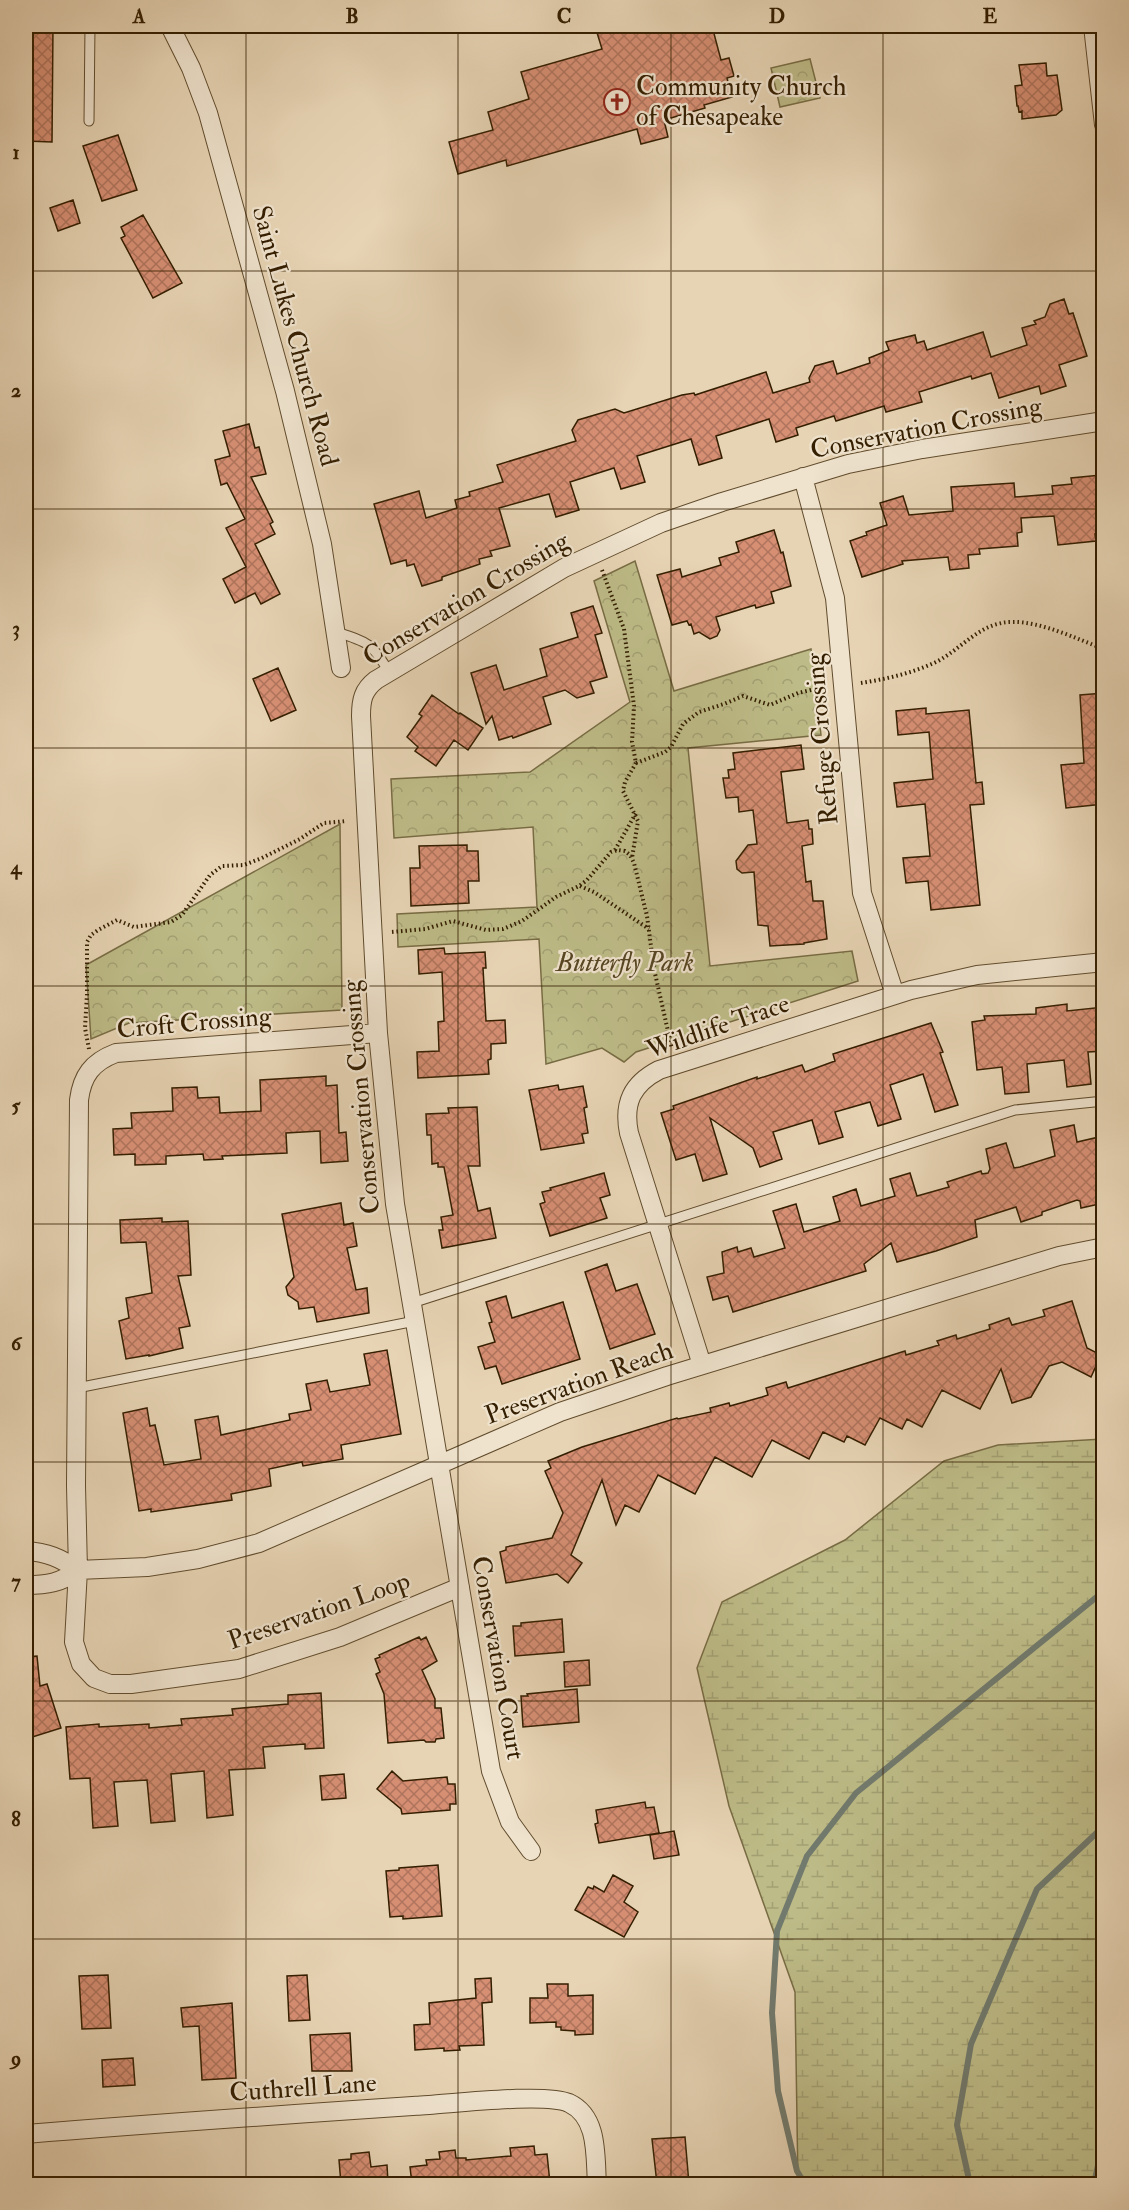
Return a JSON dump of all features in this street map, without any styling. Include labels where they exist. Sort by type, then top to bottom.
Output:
[{"type":"street","name":"Saint Lukes Church Road","points":[[170,26],[191,68],[208,113],[271,337],[322,544],[341,668]]},
{"type":"street","points":[[1093,26],[1104,125]]},
{"type":"street","name":"Conservation Crossing","points":[[439,1465],[395,1204],[378,1033],[361,703],[368,687],[389,672],[564,568],[661,523],[848,464],[922,449],[1104,422]]},
{"type":"street","name":"Refuge Crossing","points":[[803,477],[835,598],[862,893],[895,995]]},
{"type":"street","name":"Wildlife Trace","points":[[702,1365],[626,1119],[628,1104],[633,1093],[650,1074],[895,995],[977,975],[1104,962]]},
{"type":"street","name":"Croft Crossing","points":[[78,1570],[76,1486],[79,1100],[84,1078],[96,1063],[116,1053],[378,1033]]},
{"type":"street","name":"Preservation Reach","points":[[26,1585],[41,1585],[66,1580],[78,1570],[168,1564],[198,1559],[259,1543],[560,1412],[702,1365],[1059,1257],[1104,1247]]},
{"type":"street","name":"Conservation Court","points":[[439,1465],[490,1771],[510,1822],[531,1851]]},
{"type":"street","points":[[26,1551],[44,1552],[60,1558],[78,1570]]},
{"type":"street","name":"Preservation Loop","points":[[78,1570],[74,1642],[81,1664],[94,1678],[110,1684],[131,1684],[239,1669],[340,1637],[459,1587]]},
{"type":"street","name":"Cuthrell Lane","points":[[26,2134],[554,2099],[570,2104],[581,2111],[591,2127],[597,2184]]},
{"type":"lane","points":[[89,121],[90,26]]},
{"type":"lane","points":[[336,632],[370,645],[389,672]]},
{"type":"lane","points":[[77,1388],[413,1312],[658,1225],[1015,1110],[1104,1101]]},
{"type":"path","points":[[594,553],[616,602],[626,635],[634,706],[632,742],[636,763],[623,790],[636,813],[638,826],[632,859],[649,929],[664,1018],[676,1064]]},
{"type":"path","points":[[373,933],[425,929],[453,921],[486,930],[503,929],[522,921],[556,897],[587,880],[614,850],[636,813]]},
{"type":"path","points":[[96,1063],[87,1043],[85,1028],[87,942],[91,935],[117,920],[134,927],[171,922],[182,915],[204,882],[222,867],[244,865],[261,858],[300,839],[324,823],[366,821]]},
{"type":"path","points":[[614,850],[625,851],[632,859]]},
{"type":"path","points":[[579,886],[594,892],[649,929]]},
{"type":"green space","points":[[810,59],[820,98],[780,107],[771,68]]},
{"type":"green space","name":"Butterfly Park","points":[[635,561],[674,691],[811,649],[821,735],[688,748],[710,966],[852,951],[858,981],[636,1052],[624,1062],[602,1048],[546,1064],[539,939],[398,947],[397,914],[537,907],[533,827],[394,838],[391,779],[530,772],[630,702],[594,581]]},
{"type":"green space","points":[[340,824],[342,1010],[129,1023],[91,1039],[86,965]]},
{"type":"green space","points":[[1103,1439],[1103,2184],[798,2184],[795,1992],[729,1806],[697,1668],[722,1602],[845,1540],[944,1461],[998,1445]]},
{"type":"building","points":[[26,26],[53,26],[52,142],[26,141]]},
{"type":"building","name":"Community Church of Chesapeake","points":[[595,26],[712,26],[721,60],[729,58],[734,76],[727,78],[732,97],[664,120],[668,137],[641,144],[637,129],[507,166],[506,160],[458,174],[449,142],[493,130],[488,112],[529,99],[521,72],[602,49]]},
{"type":"building","points":[[1046,63],[1047,76],[1057,75],[1062,110],[1056,115],[1022,119],[1022,111],[1019,112],[1017,106],[1015,86],[1022,85],[1019,65]]},
{"type":"building","points":[[118,135],[137,190],[102,201],[83,146]]},
{"type":"building","points":[[73,200],[80,223],[58,231],[50,208]]},
{"type":"building","points":[[143,215],[182,283],[153,298],[121,238],[125,236],[121,227]]},
{"type":"building","points":[[1064,299],[1069,314],[1073,313],[1087,356],[1059,365],[1066,386],[1041,394],[1039,386],[999,398],[991,373],[972,379],[971,376],[919,392],[922,402],[886,412],[884,406],[836,421],[834,416],[796,428],[798,435],[776,442],[769,419],[716,436],[722,458],[699,465],[691,439],[637,456],[645,482],[621,489],[614,468],[570,482],[579,510],[556,517],[549,494],[499,508],[510,546],[490,551],[492,556],[479,559],[480,564],[442,577],[442,580],[422,586],[414,564],[407,566],[406,560],[391,564],[374,504],[419,491],[426,518],[457,508],[455,500],[470,496],[469,492],[503,482],[497,465],[576,441],[572,430],[578,420],[615,409],[624,413],[682,395],[694,393],[695,395],[766,372],[773,393],[810,382],[809,378],[815,366],[833,361],[837,374],[870,363],[869,358],[889,350],[886,342],[915,335],[917,343],[924,341],[927,350],[983,332],[991,357],[1027,345],[1022,328],[1036,324],[1034,321],[1045,317],[1050,304]]},
{"type":"building","points":[[249,424],[255,448],[259,447],[266,474],[251,477],[273,522],[270,524],[275,534],[255,544],[280,594],[261,604],[255,593],[235,603],[223,579],[246,567],[226,528],[245,519],[227,483],[221,485],[215,460],[230,456],[223,431]]},
{"type":"building","points":[[1101,475],[1104,489],[1104,533],[1095,534],[1096,541],[1058,545],[1054,516],[1021,518],[1022,532],[1017,533],[1018,546],[979,549],[980,554],[968,555],[969,568],[950,570],[948,557],[902,561],[903,564],[862,577],[850,541],[867,535],[866,532],[887,525],[880,503],[903,496],[909,515],[953,511],[951,487],[1014,483],[1015,497],[1053,494],[1052,486],[1072,484],[1071,478]]},
{"type":"building","points":[[774,530],[781,553],[783,552],[791,586],[771,592],[774,603],[756,608],[755,605],[716,617],[720,630],[717,636],[710,639],[699,632],[694,634],[691,624],[689,625],[687,621],[672,625],[657,575],[680,569],[682,577],[721,565],[719,558],[739,552],[736,542]]},
{"type":"building","points":[[593,606],[602,633],[595,635],[607,677],[590,682],[594,693],[577,698],[565,690],[543,697],[551,724],[513,738],[512,736],[499,740],[492,716],[486,724],[471,673],[496,665],[504,690],[547,676],[540,649],[578,637],[571,613]]},
{"type":"building","points":[[278,668],[296,710],[271,721],[253,679]]},
{"type":"building","points":[[1104,693],[1104,804],[1066,808],[1061,765],[1084,763],[1080,695]]},
{"type":"building","points":[[432,695],[483,728],[468,750],[454,740],[436,766],[415,751],[418,747],[407,737],[422,716],[419,714]]},
{"type":"building","points":[[926,708],[926,714],[969,710],[976,783],[982,782],[984,804],[970,805],[980,905],[931,910],[928,881],[906,883],[903,858],[930,856],[925,804],[897,807],[894,783],[933,779],[929,732],[898,735],[896,711]]},
{"type":"building","points":[[801,745],[804,769],[781,772],[787,823],[808,820],[809,829],[812,829],[813,844],[802,846],[806,882],[811,881],[813,901],[823,901],[827,939],[804,944],[770,946],[768,926],[758,925],[754,872],[742,873],[737,869],[736,861],[748,845],[757,844],[753,810],[739,812],[738,797],[726,798],[723,778],[729,778],[728,770],[735,769],[733,753]]},
{"type":"building","points":[[467,845],[467,851],[478,851],[479,881],[468,881],[469,903],[411,906],[410,868],[420,868],[419,846]]},
{"type":"building","points":[[444,948],[445,954],[485,952],[486,968],[483,968],[486,1021],[505,1020],[506,1043],[491,1044],[491,1059],[488,1060],[489,1074],[418,1078],[417,1052],[439,1051],[438,1022],[444,1021],[442,972],[419,974],[418,950]]},
{"type":"building","points":[[1067,1004],[1067,1011],[1104,1007],[1104,1051],[1088,1052],[1091,1084],[1067,1087],[1064,1060],[1027,1064],[1029,1092],[1005,1094],[1002,1067],[977,1070],[972,1022],[985,1020],[984,1016],[1036,1014],[1036,1008]]},
{"type":"building","points":[[931,1023],[943,1052],[940,1053],[958,1105],[935,1112],[923,1074],[890,1085],[901,1119],[878,1126],[870,1102],[835,1112],[843,1137],[819,1144],[812,1120],[773,1132],[782,1159],[760,1167],[753,1148],[710,1118],[727,1174],[703,1181],[695,1154],[676,1160],[661,1113],[674,1109],[673,1106],[757,1077],[757,1079],[802,1065],[805,1072],[835,1061],[833,1054]]},
{"type":"building","points":[[326,1076],[326,1086],[337,1085],[339,1133],[346,1132],[348,1161],[321,1163],[320,1131],[286,1133],[287,1153],[222,1156],[223,1159],[204,1160],[203,1154],[166,1156],[166,1164],[135,1165],[135,1154],[114,1155],[113,1129],[132,1128],[131,1113],[173,1111],[172,1088],[197,1087],[198,1098],[219,1097],[220,1113],[261,1111],[260,1080]]},
{"type":"building","points":[[558,1085],[559,1090],[583,1086],[588,1133],[582,1134],[584,1143],[541,1150],[529,1090]]},
{"type":"building","points":[[477,1107],[480,1166],[468,1166],[478,1211],[490,1208],[496,1238],[442,1248],[439,1230],[443,1230],[441,1217],[453,1215],[444,1167],[438,1167],[438,1163],[432,1164],[431,1135],[427,1135],[426,1114],[449,1113],[448,1108]]},
{"type":"building","points":[[1074,1125],[1077,1142],[1099,1137],[1104,1162],[1104,1203],[1081,1208],[1080,1201],[1077,1200],[1021,1222],[1016,1207],[975,1220],[977,1237],[936,1251],[897,1262],[891,1243],[864,1264],[866,1271],[733,1312],[728,1296],[713,1300],[707,1277],[724,1273],[722,1252],[737,1247],[738,1252],[751,1248],[754,1257],[785,1248],[773,1211],[796,1204],[804,1232],[840,1221],[833,1197],[856,1189],[861,1206],[895,1196],[890,1179],[910,1173],[917,1196],[949,1187],[947,1182],[981,1171],[982,1174],[988,1173],[990,1169],[986,1149],[1006,1143],[1014,1168],[1020,1167],[1055,1156],[1050,1130]]},
{"type":"building","points":[[604,1173],[610,1195],[600,1198],[607,1218],[550,1236],[540,1204],[545,1202],[542,1192]]},
{"type":"building","points":[[341,1203],[344,1225],[353,1223],[357,1246],[347,1248],[356,1290],[367,1288],[369,1313],[317,1322],[314,1307],[299,1309],[298,1302],[288,1295],[286,1287],[294,1277],[282,1214]]},
{"type":"building","points":[[162,1218],[162,1222],[188,1221],[191,1275],[178,1276],[190,1326],[179,1328],[183,1348],[126,1359],[119,1321],[129,1318],[126,1298],[152,1293],[146,1242],[121,1243],[120,1220]]},
{"type":"building","points":[[607,1264],[616,1291],[637,1284],[655,1334],[610,1349],[585,1272]]},
{"type":"building","points":[[506,1296],[512,1318],[563,1302],[580,1359],[502,1384],[496,1366],[485,1369],[478,1347],[495,1342],[486,1302]]},
{"type":"building","points":[[1072,1301],[1087,1348],[1101,1355],[1091,1377],[1062,1362],[1049,1366],[1031,1397],[1012,1403],[1001,1369],[980,1409],[942,1390],[922,1427],[907,1419],[902,1429],[880,1418],[865,1445],[847,1436],[844,1442],[823,1432],[809,1459],[772,1440],[752,1477],[715,1457],[695,1494],[658,1475],[639,1512],[625,1505],[616,1525],[602,1480],[571,1555],[582,1563],[568,1583],[557,1574],[506,1583],[500,1552],[506,1550],[506,1547],[552,1538],[563,1513],[545,1471],[551,1468],[548,1461],[582,1447],[677,1418],[711,1412],[710,1408],[729,1403],[730,1406],[762,1397],[768,1395],[766,1388],[786,1382],[788,1388],[905,1351],[906,1355],[939,1345],[937,1341],[956,1335],[957,1339],[990,1329],[989,1325],[1009,1318],[1012,1325],[1045,1316],[1043,1310]]},
{"type":"building","points":[[387,1350],[401,1434],[341,1445],[343,1459],[303,1466],[302,1462],[269,1469],[271,1486],[231,1494],[232,1500],[151,1512],[151,1509],[139,1511],[123,1413],[147,1408],[150,1426],[155,1425],[164,1465],[201,1459],[195,1420],[218,1416],[221,1435],[290,1420],[289,1414],[311,1410],[306,1384],[327,1380],[330,1392],[370,1385],[364,1354]]},
{"type":"building","points":[[562,1619],[564,1652],[515,1656],[513,1626],[521,1626],[521,1623]]},
{"type":"building","points":[[419,1637],[421,1640],[426,1637],[437,1661],[422,1670],[435,1699],[435,1708],[441,1708],[444,1738],[436,1739],[435,1742],[424,1740],[388,1743],[384,1694],[376,1674],[380,1672],[375,1659]]},
{"type":"building","points":[[37,1656],[40,1686],[47,1684],[61,1728],[26,1739],[26,1657]]},
{"type":"building","points":[[589,1660],[590,1685],[565,1687],[564,1662]]},
{"type":"building","points":[[577,1689],[579,1722],[523,1727],[521,1696]]},
{"type":"building","points":[[321,1693],[324,1748],[305,1749],[305,1744],[263,1747],[265,1768],[229,1770],[233,1815],[207,1818],[204,1771],[171,1774],[175,1821],[151,1823],[147,1780],[114,1782],[118,1826],[93,1828],[90,1778],[70,1779],[66,1727],[99,1724],[99,1727],[149,1724],[149,1728],[182,1725],[181,1719],[233,1715],[232,1709],[288,1704],[288,1695]]},
{"type":"building","points":[[392,1771],[403,1781],[447,1777],[448,1784],[455,1784],[456,1804],[450,1804],[450,1810],[402,1814],[401,1809],[377,1789]]},
{"type":"building","points":[[344,1774],[346,1798],[322,1800],[320,1776]]},
{"type":"building","points":[[645,1802],[646,1808],[654,1807],[659,1833],[599,1843],[595,1824],[598,1823],[596,1810]]},
{"type":"building","points":[[674,1831],[679,1855],[654,1859],[650,1835]]},
{"type":"building","points":[[438,1865],[442,1916],[403,1919],[403,1916],[390,1917],[386,1871]]},
{"type":"building","points":[[613,1875],[633,1886],[624,1902],[638,1912],[624,1937],[575,1910],[588,1887],[593,1889],[594,1886],[604,1892]]},
{"type":"building","points":[[108,1975],[111,2028],[82,2029],[79,1976]]},
{"type":"building","points":[[307,1975],[310,2020],[289,2021],[287,1976]]},
{"type":"building","points":[[491,1978],[492,2002],[482,2003],[484,2045],[459,2046],[460,2050],[444,2051],[444,2048],[415,2050],[414,2025],[430,2024],[429,2003],[476,1998],[475,1979]]},
{"type":"building","points":[[547,1984],[568,1984],[568,1996],[593,1995],[593,2034],[575,2035],[575,2031],[561,2030],[561,2027],[556,2027],[556,2022],[530,2023],[530,1998],[548,1998]]},
{"type":"building","points":[[232,2003],[236,2078],[202,2080],[199,2026],[183,2027],[181,2008]]},
{"type":"building","points":[[350,2033],[352,2071],[312,2071],[310,2035]]},
{"type":"building","points":[[133,2058],[135,2085],[103,2087],[102,2060]]},
{"type":"building","points":[[685,2137],[689,2184],[657,2184],[652,2139]]},
{"type":"building","points":[[534,2146],[535,2155],[547,2154],[550,2183],[412,2184],[410,2167],[427,2165],[426,2160],[440,2159],[439,2152],[455,2150],[456,2158],[466,2158],[466,2160],[511,2156],[510,2148]]},
{"type":"building","points":[[369,2152],[371,2167],[387,2165],[388,2182],[341,2184],[339,2160],[351,2159],[351,2154]]},
{"type":"waterway","points":[[805,2184],[797,2171],[778,2091],[772,2013],[777,1931],[807,1856],[856,1793],[1104,1591]]},
{"type":"waterway","points":[[970,2184],[957,2125],[971,2044],[1037,1889],[1104,1826]]},
{"type":"waterway","points":[[1094,2184],[1104,2138]]},
{"type":"place","name":"Community Church of Chesapeake","points":[[617,102]]}]
